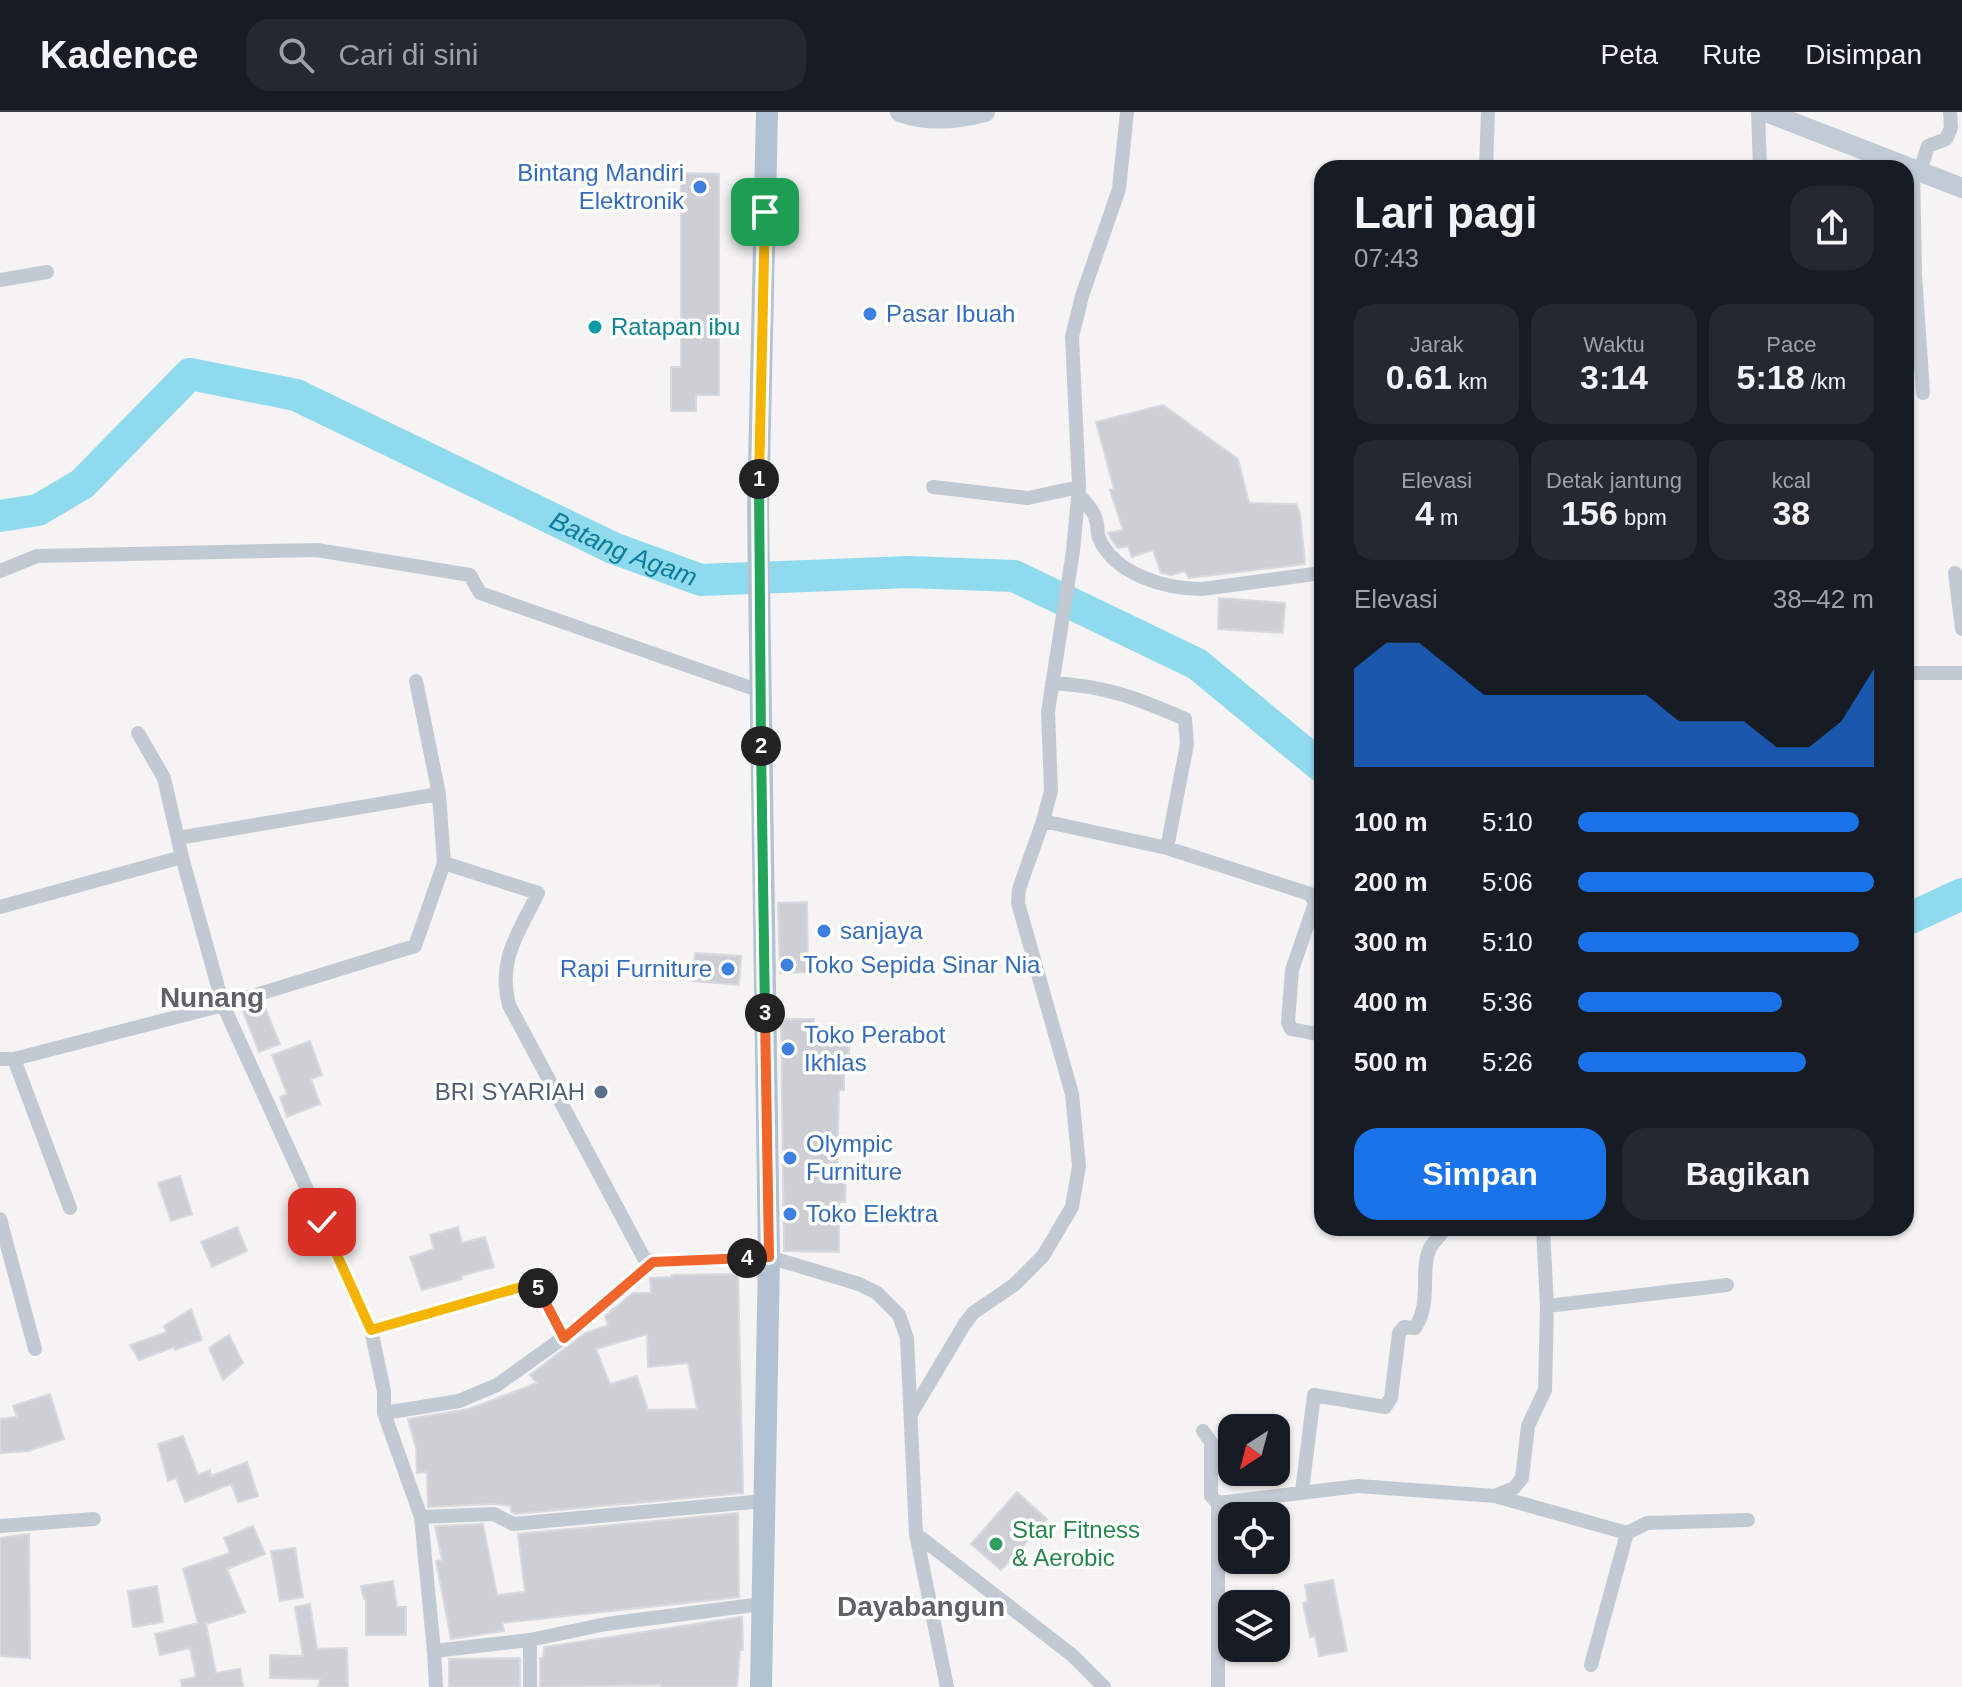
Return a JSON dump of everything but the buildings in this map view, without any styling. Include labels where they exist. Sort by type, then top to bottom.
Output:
[{"type":"main road","points":[[761,1687],[769,1257],[758,512],[767,112]]},
{"type":"street","points":[[900,112],[935,118],[963,118],[985,112]]},
{"type":"street","points":[[911,1414],[973,1313],[1014,1285],[1043,1256],[1072,1207],[1079,1166],[1072,1094],[1018,903],[1019,889],[1051,791],[1048,712],[1073,551],[1079,490],[1072,337],[1082,296],[1119,189],[1127,112]]},
{"type":"street","points":[[1486,160],[1488,112]]},
{"type":"street","points":[[1758,112],[1760,160]]},
{"type":"street","points":[[1766,112],[1890,160]]},
{"type":"street","points":[[1923,393],[1915,274],[1916,170],[1928,146],[1946,139],[1951,128],[1950,112]]},
{"type":"street","points":[[1916,170],[1962,188]]},
{"type":"street","points":[[0,280],[47,272]]},
{"type":"street","points":[[933,487],[1028,498],[1079,490]]},
{"type":"street","points":[[1079,490],[1095,516],[1099,537],[1113,559],[1135,574],[1183,589],[1314,574]]},
{"type":"street","points":[[0,571],[37,556],[317,550],[470,575],[480,593],[760,691]]},
{"type":"street","points":[[1955,573],[1962,629]]},
{"type":"street","points":[[1914,673],[1962,673]]},
{"type":"street","points":[[70,1208],[7,1059],[223,1005],[415,946],[444,863],[439,794],[416,681]]},
{"type":"street","points":[[1052,683],[1090,685],[1130,695],[1185,719],[1187,744],[1167,848]]},
{"type":"street","points":[[138,733],[164,778],[182,857],[223,1005],[371,1330],[384,1391],[384,1413],[421,1517],[436,1687]]},
{"type":"street","points":[[178,838],[439,794]]},
{"type":"street","points":[[1043,821],[1167,848],[1310,894],[1314,901]]},
{"type":"street","points":[[0,907],[182,857]]},
{"type":"street","points":[[444,863],[538,893],[509,947],[504,986],[509,1005],[644,1258],[653,1262],[769,1257],[859,1284],[877,1293],[899,1315],[907,1338],[916,1534],[947,1687]]},
{"type":"street","points":[[1314,906],[1292,970],[1288,1022],[1291,1029],[1314,1033]]},
{"type":"street","points":[[0,1219],[35,1349]]},
{"type":"street","points":[[1302,1491],[1314,1395],[1385,1407],[1391,1398],[1399,1333],[1404,1327],[1415,1328],[1422,1317],[1429,1250],[1441,1236]]},
{"type":"street","points":[[1495,1496],[1514,1488],[1522,1478],[1528,1426],[1545,1390],[1547,1306],[1543,1236]]},
{"type":"street","points":[[384,1413],[459,1401],[510,1377],[564,1338],[653,1262]]},
{"type":"street","points":[[371,1330],[528,1285],[541,1291],[564,1338]]},
{"type":"street","points":[[1547,1306],[1727,1285]]},
{"type":"street","points":[[1203,1431],[1211,1442],[1211,1496],[1218,1503]]},
{"type":"street","points":[[1225,1502],[1358,1486],[1495,1496],[1627,1533],[1647,1523],[1748,1520]]},
{"type":"street","points":[[421,1517],[494,1514],[513,1524],[764,1501]]},
{"type":"street","points":[[0,1526],[94,1519]]},
{"type":"street","points":[[1591,1665],[1627,1533]]},
{"type":"street","points":[[916,1534],[1072,1655],[1104,1687]]},
{"type":"street","points":[[1218,1574],[1218,1687]]},
{"type":"street","points":[[434,1651],[530,1640],[606,1624],[762,1604]]},
{"type":"street","points":[[530,1640],[530,1687]]},
{"type":"waterway","name":"Batang Agam","points":[[0,516],[38,510],[82,484],[190,374],[296,395],[613,548],[701,580],[909,572],[1014,576],[1197,664],[1314,760]]},
{"type":"waterway","name":"Batang Agam","points":[[1914,916],[1962,894]]},
{"type":"place","name":"Bintang Mandiri Elektronik","points":[[700,187]]},
{"type":"place","name":"Pasar Ibuah","points":[[870,314]]},
{"type":"place","name":"Ratapan ibu","points":[[595,327]]},
{"type":"place","name":"sanjaya","points":[[824,931]]},
{"type":"place","name":"Toko Sepida Sinar Nia","points":[[787,965]]},
{"type":"place","name":"Rapi Furniture","points":[[728,969]]},
{"type":"place","name":"Toko Perabot Ikhlas","points":[[788,1049]]},
{"type":"place","name":"BRI SYARIAH","points":[[601,1092]]},
{"type":"place","name":"Olympic Furniture","points":[[790,1158]]},
{"type":"place","name":"Toko Elektra","points":[[790,1214]]},
{"type":"place","name":"Star Fitness & Aerobic","points":[[996,1544]]},
{"type":"district","name":"Nunang","points":[[212,997]]},
{"type":"district","name":"Dayabangun","points":[[921,1606]]},
{"type":"route","points":[[322,1222],[371,1330],[528,1285],[541,1291],[564,1338],[653,1262],[769,1257],[758,512],[765,212]]}]
